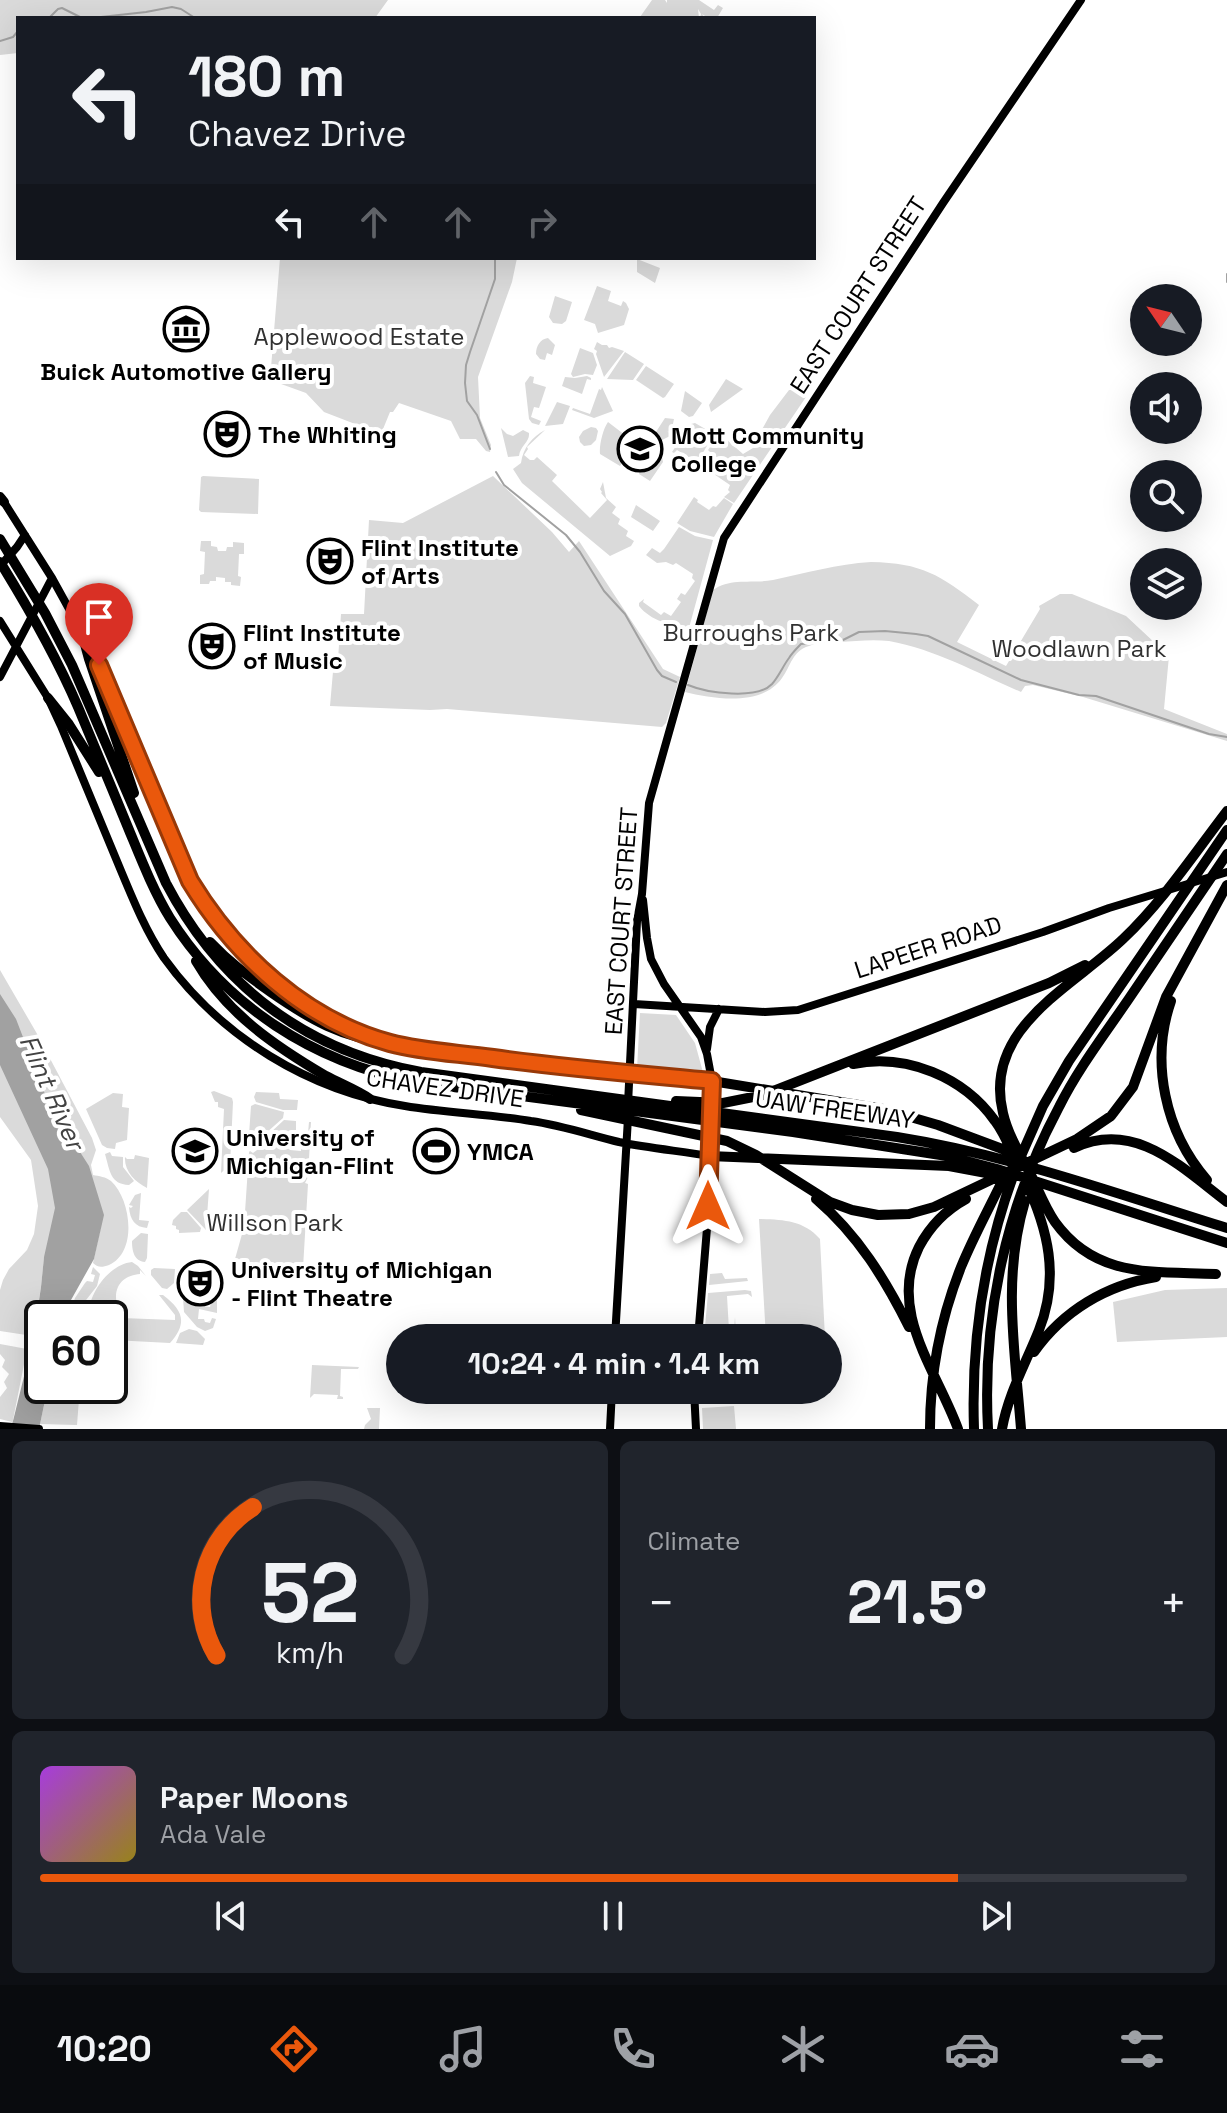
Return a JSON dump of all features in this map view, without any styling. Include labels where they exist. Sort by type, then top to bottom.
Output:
[{"type":"highway","name":"UAW FREEWAY","points":[[0,539],[72,665],[166,883],[182,912],[204,944],[237,981],[277,1014],[318,1038],[355,1055],[398,1068],[940,1144],[1000,1158],[1227,1228]]},
{"type":"highway","name":"UAW FREEWAY","points":[[0,564],[40,629],[66,681],[170,918],[203,963],[231,991],[303,1044],[380,1075],[415,1082],[922,1151],[981,1164],[1227,1243]]},
{"type":"highway","points":[[82,633],[153,852]]},
{"type":"highway","points":[[48,698],[91,758],[132,837]]},
{"type":"highway","points":[[1001,1122],[1001,1074],[1005,1057],[1018,1032],[1033,1015],[1114,948],[1143,919],[1227,811]]},
{"type":"highway","points":[[930,1429],[932,1363],[944,1318],[959,1274],[1021,1147],[1086,1037],[1227,830]]},
{"type":"highway","points":[[988,1429],[988,1361],[994,1302],[1006,1241],[1039,1154],[1060,1105],[1093,1049],[1227,854]]},
{"type":"highway","points":[[500,1094],[719,1139],[774,1163],[830,1202],[869,1214],[894,1216],[917,1213],[967,1196],[1078,1142],[1106,1120],[1136,1081],[1166,997],[1227,885]]},
{"type":"highway","points":[[182,912],[231,964],[316,1022],[363,1040],[389,1043]]},
{"type":"highway","points":[[170,918],[212,985],[247,1023],[324,1074],[370,1099]]},
{"type":"highway","points":[[518,1086],[713,1104],[795,1089],[1061,978],[1095,959],[1143,919]]},
{"type":"highway","points":[[1198,940],[1168,1011],[1163,1039],[1162,1078],[1170,1114],[1185,1148],[1199,1170],[1227,1200]]},
{"type":"highway","points":[[795,1089],[856,1063],[910,1064],[940,1075],[960,1087],[1001,1122],[1043,1210],[1071,1241],[1090,1255],[1139,1272],[1221,1274]]},
{"type":"highway","points":[[712,1081],[746,1087],[795,1089],[912,1116],[1134,1199]]},
{"type":"highway","points":[[1078,1142],[1113,1139],[1149,1146],[1227,1200]]},
{"type":"highway","points":[[709,1156],[774,1163],[949,1166],[1069,1193]]},
{"type":"highway","points":[[774,1163],[826,1208],[862,1247],[932,1363]]},
{"type":"highway","points":[[974,1429],[974,1364],[979,1311],[1005,1185]]},
{"type":"highway","points":[[1021,1429],[1011,1279],[1025,1191]]},
{"type":"highway","points":[[958,1429],[910,1315],[908,1291],[911,1266],[921,1243],[937,1221],[967,1196]]},
{"type":"highway","points":[[1002,1429],[1005,1413],[1041,1325],[1048,1298],[1050,1273],[1043,1210]]},
{"type":"highway","points":[[1015,1385],[1031,1356],[1050,1332],[1092,1298],[1141,1280],[1221,1274]]},
{"type":"main road","name":"EAST COURT STREET","points":[[616,1324],[647,813],[718,553],[727,531],[1081,0]]},
{"type":"main road","name":"CHAVEZ DRIVE","points":[[1,498],[52,578],[99,665],[190,881],[211,914],[242,949],[293,995],[333,1020],[389,1043],[567,1068],[712,1081]]},
{"type":"main road","points":[[0,564],[25,535]]},
{"type":"main road","points":[[0,677],[52,578]]},
{"type":"main road","name":"CHAVEZ DRIVE","points":[[0,621],[48,698],[143,920],[165,958],[192,993],[238,1034],[284,1065],[336,1089],[370,1099],[408,1107],[541,1122],[626,1143],[709,1156]]},
{"type":"main road","name":"LAPEER ROAD","points":[[634,1004],[765,1012],[798,1010],[1030,936],[1097,911],[1227,872]]},
{"type":"main road","points":[[641,928],[654,967],[696,1029],[707,1054]]},
{"type":"main road","points":[[699,1324],[707,1237],[712,1081],[707,1054],[708,1033],[719,1009]]},
{"type":"main road","points":[[610,1429],[611,1404]]},
{"type":"main road","points":[[695,1404],[696,1429]]},
{"type":"main road","points":[[5,1427],[39,1429]]},
{"type":"green space","points":[[0,0],[388,0],[376,16],[16,16],[16,53],[0,55]]},
{"type":"green space","points":[[652,0],[665,0],[667,3],[667,0],[699,0],[714,10],[718,5],[723,8],[718,16],[700,16],[698,9],[699,16],[641,16]]},
{"type":"green space","name":"Applewood Estate","points":[[280,260],[517,260],[512,282],[478,377],[480,418],[491,445],[490,452],[476,439],[460,439],[451,421],[399,403],[390,412],[381,434],[324,412],[306,393],[270,380]]},
{"type":"green space","points":[[637,260],[660,268],[655,283],[637,272]]},
{"type":"green space","points":[[597,286],[611,291],[608,301],[621,306],[623,301],[626,303],[629,309],[624,325],[598,333],[595,324],[584,320]]},
{"type":"green space","points":[[555,296],[572,302],[566,321],[562,324],[553,323],[549,317]]},
{"type":"green space","points":[[548,338],[555,345],[552,355],[547,353],[545,360],[540,359],[536,354],[538,346]]},
{"type":"green space","points":[[597,342],[624,351],[604,377],[594,349]]},
{"type":"green space","points":[[580,348],[593,353],[597,365],[593,375],[573,377],[571,374]]},
{"type":"green space","points":[[625,352],[644,364],[633,380],[607,379]]},
{"type":"green space","points":[[646,366],[674,384],[665,397],[636,380]]},
{"type":"green space","points":[[530,376],[534,377],[533,383],[546,387],[539,408],[534,407],[531,417],[541,421],[539,425],[529,419],[525,383]]},
{"type":"green space","points":[[587,376],[591,380],[587,379],[582,394],[562,386],[565,377]]},
{"type":"green space","points":[[726,379],[743,389],[711,412],[709,405]]},
{"type":"green space","points":[[602,387],[613,411],[594,418],[572,410],[590,414]]},
{"type":"green space","points":[[789,390],[796,390],[806,397],[734,503],[724,497],[730,492],[730,485],[702,466],[700,469],[697,467],[704,457],[711,465],[716,464],[714,458],[705,456],[715,440],[724,443],[726,439],[743,454],[758,445],[764,436],[760,433],[770,415]]},
{"type":"green space","points":[[685,391],[702,403],[689,417],[681,411]]},
{"type":"green space","points":[[557,402],[570,406],[563,424],[545,426]]},
{"type":"green space","points":[[665,418],[674,419],[671,433],[667,431],[671,434],[658,442],[654,435]]},
{"type":"green space","points":[[608,422],[634,442],[635,447],[620,466],[600,454]]},
{"type":"green space","points":[[695,423],[714,434],[695,466],[695,461],[677,450],[672,452],[691,424]]},
{"type":"green space","points":[[591,427],[598,431],[596,440],[584,446],[579,437]]},
{"type":"green space","points":[[501,428],[513,436],[523,430],[529,433],[519,456],[508,457]]},
{"type":"green space","points":[[527,447],[524,455],[530,460],[537,457],[557,475],[552,481],[590,518],[607,500],[600,489],[603,482],[606,498],[616,507],[612,513],[620,519],[618,524],[628,531],[626,536],[634,541],[631,546],[610,556],[522,483],[513,469],[521,463],[524,452]]},
{"type":"green space","points":[[659,456],[663,462],[650,481],[639,474],[640,468]]},
{"type":"green space","points":[[203,476],[259,479],[258,514],[201,512]]},
{"type":"green space","points":[[493,476],[569,552],[579,541],[663,669],[680,677],[666,723],[662,727],[447,709],[330,706],[334,660],[338,660],[341,614],[364,614],[369,520],[403,523]]},
{"type":"green space","points":[[694,497],[709,510],[724,498],[733,504],[714,537],[690,531],[677,523]]},
{"type":"green space","points":[[636,505],[660,521],[653,531],[631,517]]},
{"type":"green space","points":[[679,527],[695,536],[713,540],[689,628],[655,619],[639,606],[644,599],[643,602],[661,615],[664,612],[671,616],[681,602],[677,599],[681,593],[685,595],[695,581],[693,574],[676,563],[657,563],[646,555],[652,548],[660,553]]},
{"type":"green space","points":[[201,541],[211,541],[211,546],[217,547],[218,551],[233,547],[233,542],[244,543],[244,554],[239,554],[240,586],[216,577],[216,581],[200,584],[200,575],[204,574],[205,552],[200,551]]},
{"type":"green space","name":"Burroughs Park","points":[[889,563],[917,568],[941,578],[979,605],[957,642],[1006,666],[1039,606],[1060,594],[1072,594],[1126,616],[1169,656],[1164,709],[1227,734],[1227,741],[1033,685],[1025,686],[1021,692],[940,656],[883,640],[820,643],[803,648],[773,687],[750,697],[710,697],[685,692],[713,590],[734,582],[773,580],[834,567]]},
{"type":"green space","points":[[0,970],[92,1138],[96,1150],[91,1165],[93,1175],[109,1180],[118,1189],[127,1212],[128,1225],[124,1249],[109,1265],[100,1267],[93,1263],[101,1226],[44,1257],[39,1300],[24,1300],[24,1335],[0,1331],[0,1290],[9,1269],[27,1250],[34,1234],[38,1206],[31,1160],[0,1117]]},
{"type":"green space","points":[[640,1013],[676,1015],[695,1043],[704,1076],[637,1069]]},
{"type":"green space","points":[[211,1092],[232,1098],[233,1102],[230,1165],[221,1173],[224,1109],[215,1102]]},
{"type":"green space","points":[[256,1092],[279,1093],[280,1099],[298,1100],[297,1110],[283,1110],[256,1102]]},
{"type":"green space","points":[[113,1093],[123,1094],[122,1107],[129,1108],[127,1140],[116,1143],[115,1149],[102,1145],[86,1109]]},
{"type":"green space","points":[[255,1104],[284,1112],[283,1118],[248,1149],[251,1106]]},
{"type":"green space","name":"Willson Park","points":[[284,1120],[296,1121],[296,1130],[291,1130],[290,1150],[301,1151],[302,1133],[308,1133],[311,1122],[305,1183],[308,1184],[303,1268],[239,1263],[235,1259],[244,1227],[249,1152],[257,1150],[255,1147]]},
{"type":"green space","points":[[110,1152],[112,1156],[123,1157],[123,1167],[134,1181],[129,1185],[118,1182],[112,1176],[105,1154]]},
{"type":"green space","points":[[135,1155],[149,1158],[147,1188],[126,1167],[125,1157],[134,1159]]},
{"type":"green space","points":[[209,1189],[206,1230],[187,1210]]},
{"type":"green space","points":[[141,1193],[139,1220],[149,1221],[147,1228],[136,1224],[129,1207],[133,1206],[129,1205],[135,1195]]},
{"type":"green space","points":[[181,1212],[187,1212],[201,1228],[200,1232],[179,1233],[172,1225]]},
{"type":"green space","points":[[759,1219],[800,1225],[820,1239],[824,1324],[765,1324]]},
{"type":"green space","points":[[141,1233],[148,1234],[145,1262],[136,1258],[132,1248],[132,1241]]},
{"type":"green space","points":[[132,1262],[138,1266],[146,1276],[140,1270],[140,1274],[120,1283],[117,1300],[91,1300],[107,1275]]},
{"type":"green space","points":[[93,1267],[100,1274],[97,1286],[86,1300],[74,1300],[87,1281],[93,1282],[95,1275],[91,1274]]},
{"type":"green space","points":[[154,1268],[175,1269],[174,1283],[167,1289],[162,1288],[151,1275]]},
{"type":"green space","points":[[722,1273],[725,1279],[747,1278],[748,1281],[709,1285],[710,1274]]},
{"type":"green space","points":[[1227,1288],[1227,1337],[1117,1342],[1113,1302],[1165,1290]]},
{"type":"green space","points":[[745,1290],[751,1291],[752,1297],[748,1294],[727,1296],[729,1324],[705,1324],[708,1293]]},
{"type":"green space","points":[[159,1295],[175,1306],[181,1317],[179,1329],[170,1343],[128,1341],[128,1318],[175,1320],[175,1315]]},
{"type":"green space","points":[[183,1298],[189,1299],[191,1305],[210,1307],[212,1298],[217,1298],[217,1313],[199,1309],[198,1319],[210,1323],[212,1318],[216,1319],[213,1328],[205,1331],[197,1327],[184,1312]]},
{"type":"green space","points":[[189,1329],[197,1331],[205,1339],[203,1345],[176,1343],[180,1333]]},
{"type":"green space","points":[[0,1344],[24,1348],[24,1364],[12,1425],[12,1422],[0,1419],[0,1397],[7,1388],[4,1382],[9,1374],[2,1367],[5,1360],[0,1354]]},
{"type":"green space","points":[[312,1365],[359,1367],[341,1369],[340,1396],[343,1399],[337,1399],[338,1395],[314,1394],[310,1398]]},
{"type":"green space","points":[[44,1404],[79,1404],[77,1425],[40,1424]]},
{"type":"green space","points":[[734,1406],[736,1429],[703,1429],[702,1408]]},
{"type":"green space","points":[[367,1408],[380,1408],[379,1429],[364,1429],[371,1419]]},
{"type":"shaded area","points":[[0,994],[16,1019],[48,1102],[89,1166],[104,1215],[94,1259],[71,1300],[39,1300],[44,1257],[55,1208],[48,1169],[0,1065]]},
{"type":"shaded area","points":[[24,1376],[24,1404],[44,1404],[39,1429],[12,1425]]},
{"type":"waterway","points":[[110,16],[172,7],[192,16]]},
{"type":"waterway","points":[[51,16],[62,8],[78,16]]},
{"type":"waterway","points":[[0,41],[16,33]]},
{"type":"waterway","points":[[490,449],[477,415],[467,401],[465,383],[466,365],[495,279],[495,260]]},
{"type":"waterway","points":[[1227,274],[1227,282]]},
{"type":"waterway","points":[[496,472],[504,485],[566,535],[604,591],[625,614],[657,670],[662,676],[676,682]]},
{"type":"waterway","points":[[688,685],[719,692],[755,692],[772,684],[801,644],[843,640],[859,632],[885,631],[928,636],[1021,680],[1079,695],[1096,696],[1209,734],[1227,737]]},
{"type":"place","name":"Buick Automotive Gallery","points":[[186,329]]},
{"type":"place","name":"The Whiting","points":[[227,434]]},
{"type":"place","name":"Mott Community College","points":[[640,449]]},
{"type":"place","name":"Flint Institute of Arts","points":[[330,561]]},
{"type":"place","name":"Flint Institute of Music","points":[[212,646]]},
{"type":"place","name":"University of Michigan-Flint","points":[[195,1151]]},
{"type":"place","name":"YMCA","points":[[436,1151]]},
{"type":"place","name":"University of Michigan - Flint Theatre","points":[[200,1283]]},
{"type":"route","points":[[99,665],[190,881],[224,930],[279,984],[323,1015],[389,1043],[567,1068],[712,1081],[708,1206]]},
{"type":"park label","name":"Woodlawn Park","points":[[1079,648]]},
{"type":"water label","name":"Flint River","points":[[52,1092]]}]
